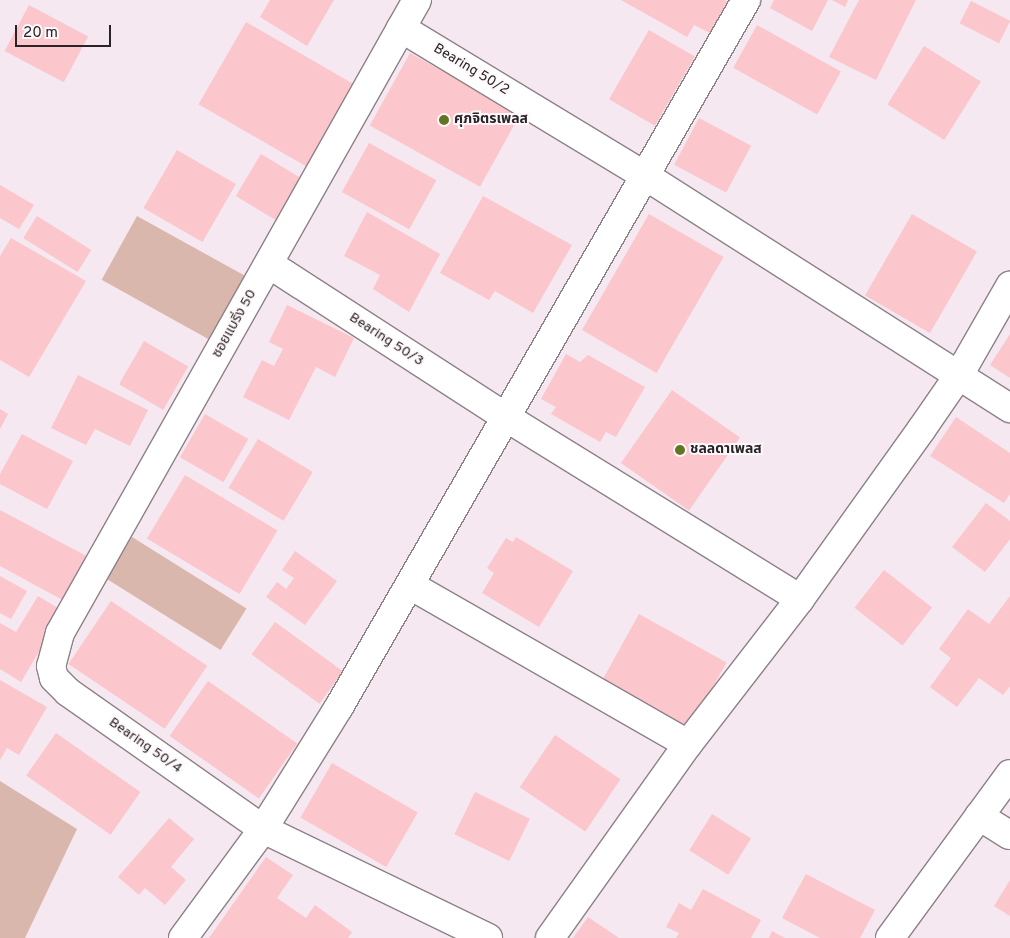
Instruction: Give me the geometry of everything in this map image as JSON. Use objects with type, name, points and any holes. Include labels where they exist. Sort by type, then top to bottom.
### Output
[{"type":"street","name":"ซอยแบริ่ง 50","points":[[53,649],[417,0]]},
{"type":"street","points":[[183,938],[263,829],[410,586],[504,416],[746,0]]},
{"type":"street","name":"Bearing 50/2","points":[[401,28],[644,175],[1010,408]]},
{"type":"street","name":"Bearing 50/3","points":[[269,264],[504,416],[800,598]]},
{"type":"street","points":[[550,938],[688,744],[800,598],[959,375],[1010,286]]},
{"type":"street","points":[[410,586],[688,744]]},
{"type":"street","name":"Bearing 50/4","points":[[53,649],[51,666],[54,678],[68,692],[263,829],[488,938]]},
{"type":"street","points":[[890,938],[1010,774]]},
{"type":"street","points":[[979,816],[1010,834]]},
{"type":"shaded area","points":[[137,216],[246,277],[211,340],[102,280]]},
{"type":"shaded area","points":[[132,537],[246,609],[221,650],[106,579]]},
{"type":"shaded area","points":[[0,781],[77,829],[25,938],[0,938]]},
{"type":"building","points":[[270,0],[334,0],[307,46],[260,17]]},
{"type":"building","points":[[621,0],[725,0],[727,2],[710,33],[694,25],[687,37]]},
{"type":"building","points":[[774,0],[828,0],[812,31],[770,8]]},
{"type":"building","points":[[832,0],[848,0],[845,7]]},
{"type":"building","points":[[859,0],[916,0],[876,80],[829,57]]},
{"type":"building","points":[[971,1],[1010,21],[999,43],[960,23]]},
{"type":"building","points":[[29,5],[88,36],[64,82],[5,51]]},
{"type":"building","points":[[246,22],[354,84],[307,167],[198,104]]},
{"type":"building","points":[[757,25],[841,72],[817,114],[733,68]]},
{"type":"building","points":[[649,30],[695,56],[655,126],[609,99]]},
{"type":"building","points":[[924,46],[981,82],[944,140],[887,105]]},
{"type":"building","name":"ศุภจิตรเพลส","points":[[410,53],[520,114],[480,187],[370,126]]},
{"type":"building","points":[[699,118],[751,146],[726,192],[674,165]]},
{"type":"building","points":[[369,143],[436,180],[409,229],[342,192]]},
{"type":"building","points":[[177,150],[236,184],[202,242],[144,208]]},
{"type":"building","points":[[261,154],[305,180],[279,222],[236,196]]},
{"type":"building","points":[[0,185],[34,205],[19,229],[0,218]]},
{"type":"building","points":[[483,196],[572,245],[533,313],[495,291],[489,300],[440,273]]},
{"type":"building","points":[[367,212],[440,254],[409,312],[373,289],[380,275],[344,256]]},
{"type":"building","points":[[649,214],[723,257],[656,373],[582,330]]},
{"type":"building","points":[[912,214],[977,252],[930,333],[865,295]]},
{"type":"building","points":[[37,216],[91,250],[77,272],[23,238]]},
{"type":"building","points":[[11,238],[86,281],[29,377],[0,360],[0,256]]},
{"type":"building","points":[[287,305],[354,338],[335,377],[316,367],[289,420],[243,397],[262,360],[274,366],[283,349],[269,342]]},
{"type":"building","points":[[1010,334],[1010,378],[990,365]]},
{"type":"building","points":[[144,341],[188,366],[163,410],[119,384]]},
{"type":"building","points":[[566,354],[580,362],[588,355],[645,387],[616,437],[606,432],[600,442],[551,414],[556,407],[541,399]]},
{"type":"building","points":[[78,375],[148,410],[130,446],[95,429],[86,445],[51,428]]},
{"type":"building","name":"ชลลดาเพลส","points":[[672,390],[740,438],[689,511],[621,463]]},
{"type":"building","points":[[0,409],[8,414],[0,429]]},
{"type":"building","points":[[205,414],[248,439],[223,482],[180,457]]},
{"type":"building","points":[[956,417],[1010,453],[1010,494],[1004,503],[930,456]]},
{"type":"building","points":[[22,434],[73,461],[47,509],[0,484],[0,474]]},
{"type":"building","points":[[258,439],[313,472],[284,521],[229,488]]},
{"type":"building","points":[[185,475],[278,531],[239,594],[147,538]]},
{"type":"building","points":[[986,503],[1010,521],[1010,539],[985,572],[952,547]]},
{"type":"building","points":[[0,510],[92,559],[68,603],[0,566]]},
{"type":"building","points":[[516,537],[573,571],[539,627],[482,593],[494,573],[487,568],[506,538],[513,542]]},
{"type":"building","points":[[295,551],[337,581],[305,625],[266,597],[277,582],[286,589],[294,578],[282,570]]},
{"type":"building","points":[[884,570],[932,608],[903,645],[854,608]]},
{"type":"building","points":[[0,576],[27,591],[11,619],[0,613]]},
{"type":"building","points":[[38,596],[63,611],[21,682],[0,669],[0,623],[16,632]]},
{"type":"building","points":[[1010,596],[1010,686],[1003,695],[979,678],[957,707],[930,687],[951,658],[939,649],[968,609],[989,624]]},
{"type":"building","points":[[111,601],[207,666],[165,729],[69,664]]},
{"type":"building","points":[[639,614],[726,662],[690,729],[602,680]]},
{"type":"building","points":[[275,622],[343,671],[319,704],[251,654]]},
{"type":"building","points":[[0,680],[47,707],[19,755],[7,748],[0,760]]},
{"type":"building","points":[[208,681],[297,744],[259,798],[170,736]]},
{"type":"building","points":[[56,733],[140,792],[111,835],[26,776]]},
{"type":"building","points":[[555,735],[620,779],[585,831],[520,787]]},
{"type":"building","points":[[332,763],[418,812],[386,867],[300,818]]},
{"type":"building","points":[[475,792],[530,819],[509,861],[454,834]]},
{"type":"building","points":[[712,814],[751,838],[728,875],[689,850]]},
{"type":"building","points":[[169,818],[194,839],[171,867],[186,880],[165,905],[145,888],[139,895],[118,877]]},
{"type":"building","points":[[266,857],[293,875],[277,898],[306,918],[315,905],[352,932],[348,938],[209,938]]},
{"type":"building","points":[[806,874],[875,910],[860,938],[820,938],[782,918]]},
{"type":"building","points":[[1010,880],[1010,916],[994,906]]},
{"type":"building","points":[[703,889],[761,920],[751,938],[676,938],[679,933],[666,927],[679,903],[691,910]]},
{"type":"building","points":[[588,917],[619,938],[573,938]]},
{"type":"building","points":[[772,931],[785,938],[769,938]]},
{"type":"place","name":"ศุภจิตรเพลส","points":[[444,120]]},
{"type":"place","name":"ชลลดาเพลส","points":[[680,450]]}]
